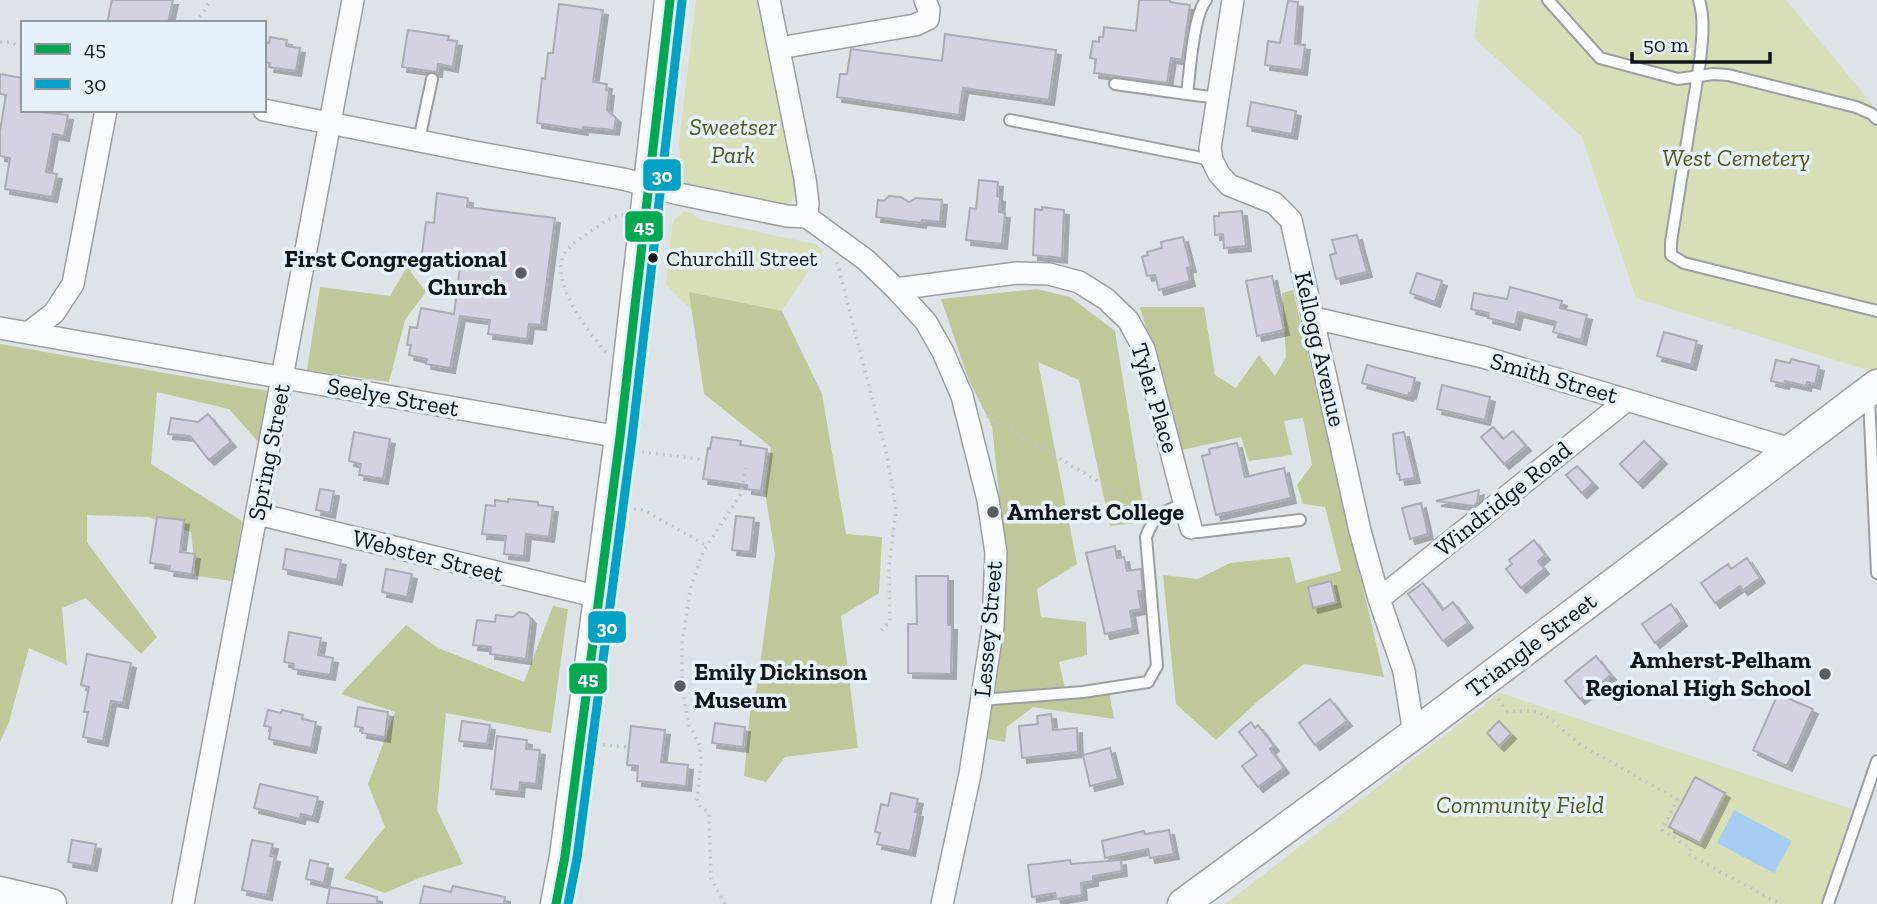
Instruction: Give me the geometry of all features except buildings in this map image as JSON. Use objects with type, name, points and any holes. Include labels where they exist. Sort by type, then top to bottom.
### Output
[{"type":"main road","points":[[556,904],[565,856],[611,505],[630,445],[649,185],[670,0]]},
{"type":"main road","name":"Triangle Street","points":[[1183,904],[1873,389]]},
{"type":"main road","points":[[0,892],[51,904]]},
{"type":"street","name":"Spring Street","points":[[183,904],[353,0]]},
{"type":"street","points":[[266,110],[649,185],[679,194],[787,216],[807,217],[805,179],[769,0]]},
{"type":"street","points":[[779,48],[915,25],[928,19],[929,9],[925,0]]},
{"type":"street","points":[[1212,160],[1210,148],[1233,0]]},
{"type":"street","points":[[28,333],[54,313],[73,284],[106,112]]},
{"type":"street","name":"Kellogg Avenue","points":[[1212,160],[1229,185],[1274,203],[1291,220],[1360,531],[1378,599],[1404,671],[1414,734]]},
{"type":"street","name":"Lessey Street","points":[[807,217],[866,260],[897,289],[926,322],[948,363],[967,412],[989,500],[996,553],[993,626],[970,774],[943,904]]},
{"type":"street","name":"Tyler Place","points":[[897,289],[1017,273],[1049,274],[1079,282],[1106,299],[1128,320],[1144,349],[1191,528]]},
{"type":"street","name":"Smith Street","points":[[1314,318],[1483,358],[1791,449]]},
{"type":"street","name":"Seelye Street","points":[[0,328],[283,378],[630,445]]},
{"type":"street","name":"Windridge Road","points":[[1378,599],[1627,400]]},
{"type":"street","name":"Webster Street","points":[[258,514],[598,597]]},
{"type":"lane","points":[[1187,94],[1197,25],[1201,7],[1206,0]]},
{"type":"lane","points":[[1548,0],[1600,58],[1678,79],[1713,74],[1728,75],[1856,107],[1877,119]]},
{"type":"lane","points":[[1699,0],[1702,33],[1698,77],[1671,255],[1684,263],[1877,311]]},
{"type":"lane","points":[[419,140],[432,79]]},
{"type":"lane","points":[[1115,84],[1218,98]]},
{"type":"lane","points":[[1010,120],[1212,160]]},
{"type":"lane","points":[[1873,389],[1877,573]]},
{"type":"lane","points":[[981,700],[1083,692],[1148,682],[1157,666],[1146,537],[1151,522],[1164,510],[1185,504]]},
{"type":"lane","name":"Tyler Place","points":[[1191,528],[1199,532],[1300,520]]},
{"type":"lane","points":[[1828,904],[1877,761]]},
{"type":"path","points":[[197,21],[211,0]]},
{"type":"path","points":[[0,42],[10,42],[21,47]]},
{"type":"path","points":[[610,355],[577,316],[563,279],[562,265],[569,247],[615,215],[626,215]]},
{"type":"path","points":[[835,256],[894,491],[896,510],[889,566],[890,622],[881,630]]},
{"type":"path","points":[[967,412],[978,411],[1158,516]]},
{"type":"path","points":[[630,445],[706,460]]},
{"type":"path","points":[[725,904],[710,879],[709,813],[700,806],[697,799],[700,746],[689,725],[682,687],[682,643],[691,586],[707,546],[741,494],[746,468]]},
{"type":"path","points":[[611,505],[644,510],[707,546]]},
{"type":"path","points":[[1492,692],[1507,711],[1534,711],[1547,716],[1581,745],[1680,801],[1662,830],[1690,848],[1688,854],[1780,904]]},
{"type":"path","points":[[603,745],[629,747]]},
{"type":"green space","name":"Sweetser Park","points":[[696,0],[760,0],[797,187],[793,199],[786,205],[677,183],[679,143]]},
{"type":"green space","name":"West Cemetery","points":[[1479,0],[1786,0],[1877,110],[1877,369],[1874,372],[1636,298],[1582,137],[1474,38]]},
{"type":"green space","name":"Sweetser Park","points":[[685,211],[698,219],[815,244],[823,251],[745,363],[666,285],[672,226],[675,219]]},
{"type":"green space","points":[[407,267],[426,292],[405,320],[389,382],[307,370],[320,287],[390,296]]},
{"type":"green space","points":[[1037,289],[1070,297],[1115,331],[1146,522],[1110,526],[1079,380],[1038,362],[1077,564],[1037,589],[1041,617],[1086,622],[1087,655],[1059,662],[1065,688],[1108,686],[1114,719],[1033,707],[1007,727],[1005,742],[984,738],[1002,568],[1000,504],[992,426],[968,378],[941,299]]},
{"type":"green space","points":[[1293,290],[1384,677],[1304,664],[1216,740],[1176,704],[1163,575],[1198,579],[1230,563],[1290,557],[1296,583],[1341,571],[1325,507],[1303,504],[1297,485],[1312,465],[1303,418],[1284,421],[1292,455],[1249,461],[1241,437],[1182,450],[1140,307],[1204,307],[1215,375],[1236,388],[1259,355],[1275,376],[1286,357],[1282,293]]},
{"type":"green space","points":[[689,292],[782,311],[822,394],[846,534],[882,537],[879,593],[841,616],[858,748],[785,757],[766,782],[744,776],[750,713],[757,687],[775,554],[765,492],[771,447],[704,394]]},
{"type":"green space","points":[[0,344],[268,391],[260,444],[229,409],[157,392],[151,464],[242,521],[233,581],[196,576],[191,532],[149,517],[87,515],[87,542],[157,637],[141,654],[86,598],[62,608],[67,665],[29,648],[9,722],[0,742]]},
{"type":"green space","points":[[553,606],[568,609],[551,733],[446,713],[437,810],[463,864],[419,878],[385,893],[344,878],[385,827],[368,784],[395,712],[341,694],[406,625],[438,648],[524,682]]},
{"type":"green space","name":"Community Field","points":[[1500,693],[1852,809],[1822,904],[1225,904]]},
{"type":"water","points":[[1734,810],[1792,841],[1774,873],[1717,843]]},
{"type":"transit line","name":"45","points":[[556,904],[565,856],[620,437],[670,0]]},
{"type":"transit line","name":"30","points":[[568,904],[577,858],[632,438],[682,1]]},
{"type":"place","name":"Churchill Street","points":[[653,258]]},
{"type":"place","name":"First Congregational Church","points":[[521,273]]},
{"type":"place","name":"Amherst College","points":[[993,512]]},
{"type":"place","name":"Amherst-Pelham Regional High School","points":[[1825,674]]},
{"type":"place","name":"Emily Dickinson Museum","points":[[680,686]]}]
